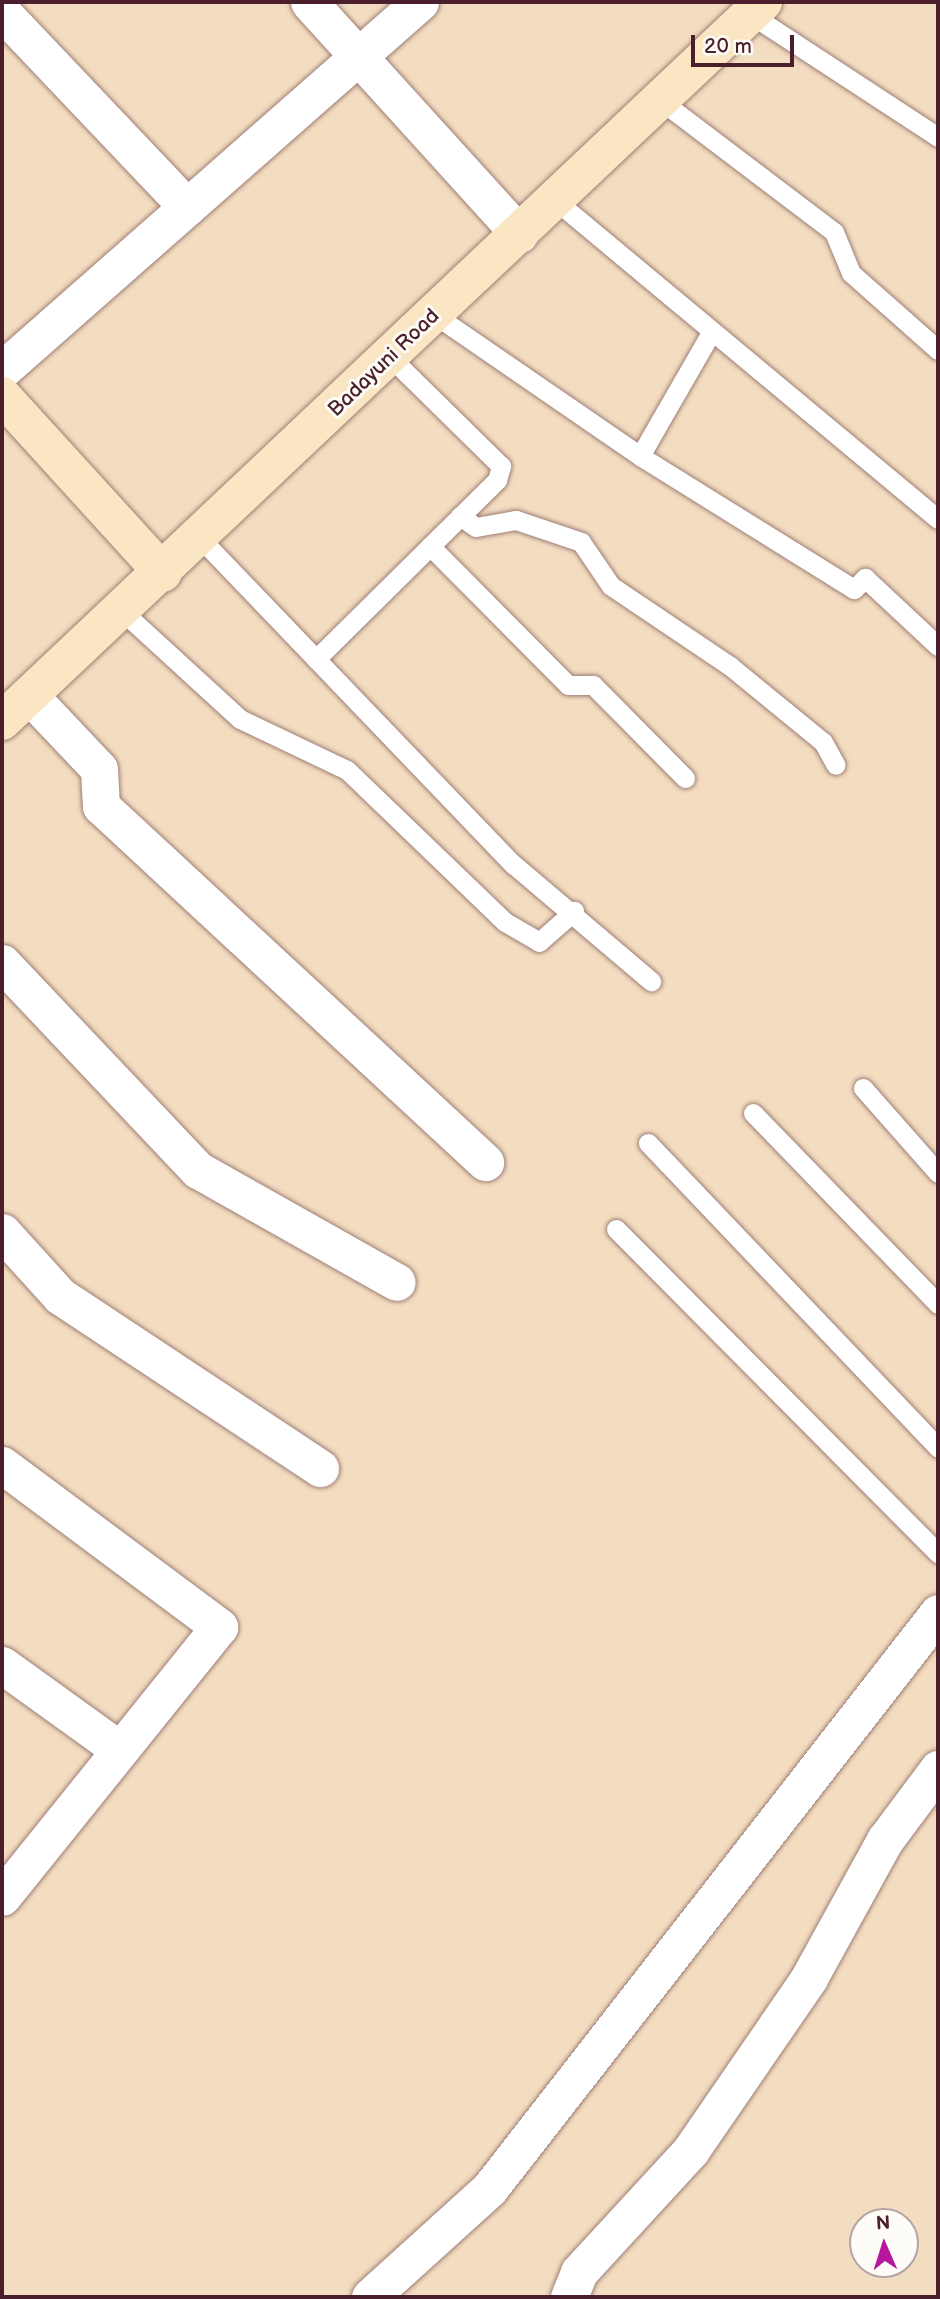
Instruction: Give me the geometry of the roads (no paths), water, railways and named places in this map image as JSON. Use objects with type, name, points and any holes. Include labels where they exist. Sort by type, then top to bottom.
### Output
[{"type":"street","points":[[309,2],[519,234]]},
{"type":"street","points":[[2,370],[420,2]]},
{"type":"street","name":"Badayuni Road","points":[[12,704],[163,573],[757,8]]},
{"type":"street","points":[[2,12],[187,207]]},
{"type":"street","points":[[2,396],[163,573]]},
{"type":"street","points":[[12,704],[99,769],[101,806],[485,1162]]},
{"type":"street","points":[[2,963],[198,1170],[397,1282]]},
{"type":"street","points":[[2,1232],[60,1296],[320,1468]]},
{"type":"street","points":[[2,1465],[219,1627],[2,1897]]},
{"type":"street","points":[[370,2297],[490,2188],[938,1613]]},
{"type":"street","points":[[2,1665],[120,1750]]},
{"type":"street","points":[[569,2297],[579,2272],[691,2150],[809,1978],[885,1840],[938,1769]]},
{"type":"lane","points":[[757,8],[938,137]]},
{"type":"lane","points":[[660,100],[834,232],[851,273],[938,349]]},
{"type":"lane","points":[[555,200],[938,519]]},
{"type":"lane","points":[[435,314],[640,456],[854,589],[865,578],[938,646]]},
{"type":"lane","points":[[640,456],[712,331]]},
{"type":"lane","points":[[316,659],[497,480],[501,466],[390,357]]},
{"type":"lane","points":[[460,516],[477,527],[516,520],[581,542],[611,586],[730,666],[823,742],[836,765]]},
{"type":"lane","points":[[200,538],[514,865],[574,911],[651,981]]},
{"type":"lane","points":[[430,546],[568,685],[593,685],[648,748],[685,778]]},
{"type":"lane","points":[[122,611],[240,719],[347,770],[505,922],[539,942],[574,911]]},
{"type":"lane","points":[[863,1088],[938,1173]]},
{"type":"lane","points":[[753,1113],[938,1304]]},
{"type":"lane","points":[[648,1143],[938,1448]]},
{"type":"lane","points":[[617,1229],[937,1549]]}]
